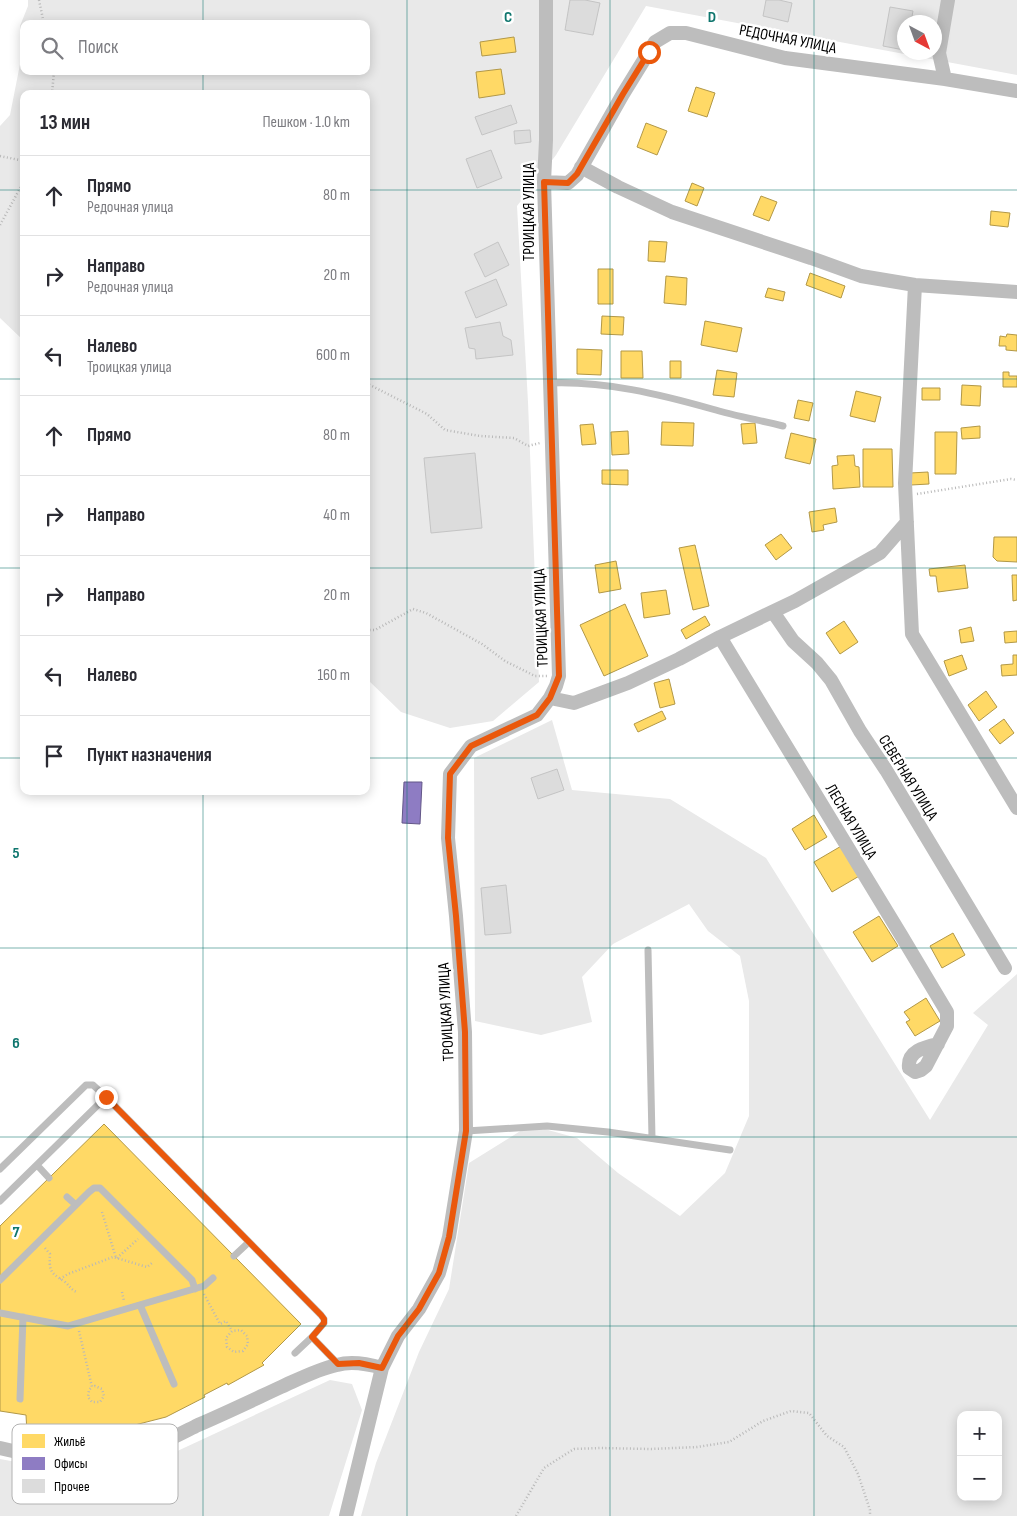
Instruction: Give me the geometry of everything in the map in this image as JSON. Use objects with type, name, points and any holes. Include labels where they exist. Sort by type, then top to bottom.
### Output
[{"type":"street","name":"ТРОИЦКАЯ УЛИЦА","points":[[346,1516],[382,1368],[398,1336],[419,1309],[439,1273],[449,1237],[466,1131],[465,1032],[448,838],[450,774],[471,746],[537,715],[550,698],[559,676],[544,182],[546,140],[546,0]]},
{"type":"street","points":[[945,79],[940,53],[948,0]]},
{"type":"street","name":"РЕДОЧНАЯ УЛИЦА","points":[[544,182],[568,183],[577,174],[655,42],[670,34],[686,33],[785,58],[945,79],[1017,91]]},
{"type":"street","points":[[581,167],[672,212],[861,276],[915,285],[1017,292]]},
{"type":"street","points":[[915,285],[906,496],[912,634],[1017,808]]},
{"type":"street","points":[[550,698],[574,703],[628,683],[679,659],[795,601],[872,558],[884,549],[907,522]]},
{"type":"street","points":[[884,549],[909,554]]},
{"type":"street","name":"СЕВЕРНАЯ УЛИЦА","points":[[773,612],[793,641],[817,663],[831,680],[860,731],[886,770],[1005,968]]},
{"type":"street","name":"ЛЕСНАЯ УЛИЦА","points":[[720,637],[896,926],[946,1012],[947,1026],[938,1044]]},
{"type":"street","points":[[178,1435],[300,1378],[338,1364],[359,1363],[382,1368]]},
{"type":"lane","points":[[550,383],[575,382],[658,394],[783,426]]},
{"type":"lane","points":[[648,950],[652,1138]]},
{"type":"lane","points":[[0,1168],[86,1085],[92,1085],[324,1319],[324,1323],[295,1354]]},
{"type":"lane","points":[[0,1201],[106,1097]]},
{"type":"lane","points":[[466,1131],[547,1126],[652,1138],[730,1150]]},
{"type":"lane","points":[[36,1165],[49,1178]]},
{"type":"lane","points":[[0,1280],[94,1188],[100,1188],[192,1280],[195,1289]]},
{"type":"lane","points":[[67,1196],[76,1205]]},
{"type":"lane","points":[[234,1256],[249,1242]]},
{"type":"lane","points":[[0,1312],[68,1326],[195,1289],[204,1286],[213,1278]]},
{"type":"lane","points":[[140,1305],[174,1384]]},
{"type":"lane","points":[[20,1399],[22,1317]]},
{"type":"lane","points":[[312,1337],[338,1364]]},
{"type":"path","points":[[39,0],[43,20]]},
{"type":"path","points":[[52,90],[54,75]]},
{"type":"path","points":[[0,156],[20,160]]},
{"type":"path","points":[[0,226],[20,188]]},
{"type":"path","points":[[370,385],[427,414],[445,430],[480,436],[514,438],[528,446],[552,443]]},
{"type":"path","points":[[906,496],[1011,479],[1017,480]]},
{"type":"path","points":[[370,630],[376,630],[413,609],[426,613],[482,644],[505,661],[535,676],[559,676]]},
{"type":"path","points":[[102,1212],[117,1258]]},
{"type":"path","points":[[117,1258],[141,1236]]},
{"type":"path","points":[[38,1242],[50,1254],[49,1265],[51,1271],[77,1292]]},
{"type":"path","points":[[60,1279],[68,1274],[113,1257],[147,1267],[152,1263]]},
{"type":"path","points":[[122,1292],[125,1303]]},
{"type":"path","points":[[203,1293],[220,1324],[226,1321],[232,1331]]},
{"type":"path","points":[[78,1330],[92,1387],[88,1393],[89,1400],[96,1403],[100,1402],[104,1396],[102,1389],[96,1386],[92,1387]]},
{"type":"path","points":[[240,1330],[247,1336],[248,1344],[243,1351],[234,1352],[227,1347],[226,1338],[232,1331],[240,1330]]},
{"type":"path","points":[[516,1516],[544,1468],[574,1450],[697,1447],[728,1442],[763,1420],[792,1411],[809,1413],[827,1436],[844,1448],[858,1474],[870,1510],[870,1516]]},
{"type":"shaded area","points":[[28,0],[1017,0],[1017,75],[936,60],[942,60],[942,15],[897,15],[897,53],[646,6],[556,155],[517,206],[528,402],[539,682],[493,721],[450,728],[401,712],[370,682],[370,90],[20,90],[20,337],[0,318],[0,126],[10,115],[20,64],[20,75],[370,75],[370,20],[22,20],[28,6]]},
{"type":"shaded area","points":[[552,720],[572,790],[670,799],[766,858],[930,1120],[988,1025],[973,1013],[1017,974],[1017,1516],[361,1516],[376,1463],[419,1352],[449,1289],[469,1163],[530,1125],[577,1138],[618,1173],[680,1216],[725,1173],[749,1116],[749,1001],[740,956],[708,931],[689,904],[613,944],[582,977],[592,1022],[541,1035],[475,1021],[474,758]]},
{"type":"shaded area","points":[[330,1380],[352,1384],[362,1410],[329,1516],[0,1516],[0,1459],[12,1461],[12,1504],[178,1504],[178,1451]]},
{"type":"building: Жильё","points":[[514,37],[516,52],[482,56],[480,42]]},
{"type":"building: Жильё","points":[[501,69],[505,94],[479,98],[476,72]]},
{"type":"building: Жильё","points":[[696,87],[715,93],[707,117],[688,111]]},
{"type":"building: Жильё","points":[[646,123],[667,131],[657,155],[637,147]]},
{"type":"building: Жильё","points":[[692,183],[704,188],[697,206],[685,201]]},
{"type":"building: Жильё","points":[[761,196],[777,202],[769,221],[753,215]]},
{"type":"building: Жильё","points":[[991,211],[1010,213],[1008,227],[990,225]]},
{"type":"building: Жильё","points":[[649,241],[667,242],[665,262],[648,261]]},
{"type":"building: Жильё","points":[[598,269],[613,269],[613,304],[598,304]]},
{"type":"building: Жильё","points":[[810,273],[845,286],[841,298],[806,285]]},
{"type":"building: Жильё","points":[[666,276],[687,278],[686,305],[664,303]]},
{"type":"building: Жильё","points":[[768,288],[785,292],[783,301],[765,297]]},
{"type":"building: Жильё","points":[[602,316],[624,317],[623,335],[601,334]]},
{"type":"building: Жильё","points":[[705,321],[742,328],[737,352],[701,345]]},
{"type":"building: Жильё","points":[[1007,334],[1017,335],[1017,351],[1006,350],[1006,346],[999,346],[1000,336],[1006,337]]},
{"type":"building: Жильё","points":[[577,349],[602,350],[601,375],[577,374]]},
{"type":"building: Жильё","points":[[621,351],[642,351],[643,378],[621,378]]},
{"type":"building: Жильё","points":[[670,361],[681,361],[681,378],[670,378]]},
{"type":"building: Жильё","points":[[717,370],[737,373],[734,397],[713,395]]},
{"type":"building: Жильё","points":[[1003,372],[1009,372],[1009,376],[1017,376],[1017,387],[1003,387]]},
{"type":"building: Жильё","points":[[962,385],[981,386],[980,406],[961,405]]},
{"type":"building: Жильё","points":[[922,388],[940,388],[940,400],[922,400]]},
{"type":"building: Жильё","points":[[856,391],[881,397],[875,422],[850,416]]},
{"type":"building: Жильё","points":[[798,400],[813,403],[809,421],[794,418]]},
{"type":"building: Жильё","points":[[662,422],[694,423],[693,446],[661,445]]},
{"type":"building: Жильё","points":[[755,423],[757,443],[743,444],[741,424]]},
{"type":"building: Жильё","points":[[593,424],[596,444],[582,445],[580,425]]},
{"type":"building: Жильё","points":[[980,426],[980,438],[962,439],[961,428]]},
{"type":"building: Жильё","points":[[628,431],[629,454],[612,455],[611,432]]},
{"type":"building: Жильё","points":[[935,432],[957,432],[956,474],[935,474]]},
{"type":"building: Жильё","points":[[791,433],[816,439],[810,464],[785,458]]},
{"type":"building: Жильё","points":[[863,449],[892,449],[893,487],[863,487]]},
{"type":"building: Жильё","points":[[854,455],[855,466],[859,467],[860,487],[833,489],[832,466],[838,465],[837,456]]},
{"type":"building: Жильё","points":[[602,470],[628,470],[628,485],[602,484]]},
{"type":"building: Жильё","points":[[928,472],[929,484],[911,485],[910,473]]},
{"type":"building: Жильё","points":[[835,508],[837,522],[823,525],[824,530],[812,532],[809,512]]},
{"type":"building: Жильё","points":[[781,534],[792,548],[776,560],[765,545]]},
{"type":"building: Жильё","points":[[994,537],[1017,537],[1017,562],[997,561],[993,557]]},
{"type":"building: Жильё","points":[[695,545],[709,606],[693,610],[679,548]]},
{"type":"building: Жильё","points":[[616,561],[621,589],[599,593],[595,565]]},
{"type":"building: Жильё","points":[[965,565],[968,588],[938,592],[936,576],[930,576],[929,569]]},
{"type":"building: Жильё","points":[[1012,575],[1017,575],[1017,600],[1013,601]]},
{"type":"building: Жильё","points":[[666,590],[670,614],[644,618],[641,593]]},
{"type":"building: Жильё","points":[[625,604],[648,656],[604,676],[580,625]]},
{"type":"building: Жильё","points":[[705,616],[710,625],[686,639],[681,630]]},
{"type":"building: Жильё","points":[[844,621],[858,642],[840,654],[826,633]]},
{"type":"building: Жильё","points":[[971,627],[974,641],[961,643],[959,630]]},
{"type":"building: Жильё","points":[[1017,631],[1017,642],[1005,643],[1004,632]]},
{"type":"building: Жильё","points":[[962,655],[967,669],[949,676],[944,661]]},
{"type":"building: Жильё","points":[[1013,655],[1017,655],[1017,675],[1002,676],[1001,665],[1013,664]]},
{"type":"building: Жильё","points":[[669,679],[675,704],[660,708],[654,683]]},
{"type":"building: Жильё","points":[[986,691],[997,707],[979,721],[968,705]]},
{"type":"building: Жильё","points":[[662,711],[666,719],[638,732],[634,724]]},
{"type":"building: Жильё","points":[[1004,719],[1014,733],[1000,744],[989,730]]},
{"type":"building: Жильё","points":[[814,815],[827,837],[805,850],[792,829]]},
{"type":"building: Жильё","points":[[843,845],[861,875],[832,892],[814,862]]},
{"type":"building: Жильё","points":[[879,916],[898,946],[872,962],[853,932]]},
{"type":"building: Жильё","points":[[953,933],[965,955],[942,968],[930,946]]},
{"type":"building: Жильё","points":[[926,998],[940,1021],[915,1036],[906,1022],[910,1020],[904,1012]]},
{"type":"building: Жильё","points":[[104,1124],[301,1324],[262,1363],[264,1365],[228,1385],[227,1383],[204,1395],[205,1397],[166,1417],[139,1424],[26,1424],[26,1415],[0,1411],[0,1226]]},
{"type":"building: Офисы","points":[[404,782],[422,782],[420,824],[402,823]]},
{"type":"building: Прочее","points":[[570,0],[600,3],[593,35],[565,30]]},
{"type":"building: Прочее","points":[[766,0],[792,3],[788,22],[763,16]]},
{"type":"building: Прочее","points":[[890,7],[913,11],[912,15],[897,15],[897,49],[883,46]]},
{"type":"building: Прочее","points":[[511,105],[517,123],[482,135],[475,117]]},
{"type":"building: Прочее","points":[[530,130],[531,142],[515,144],[514,131]]},
{"type":"building: Прочее","points":[[491,150],[502,178],[477,188],[466,159]]},
{"type":"building: Прочее","points":[[498,242],[509,265],[485,277],[474,254]]},
{"type":"building: Прочее","points":[[496,279],[507,305],[476,318],[465,292]]},
{"type":"building: Прочее","points":[[500,322],[503,336],[511,340],[513,355],[476,359],[475,349],[469,348],[465,328]]},
{"type":"building: Прочее","points":[[475,453],[482,528],[431,533],[424,458]]},
{"type":"building: Прочее","points":[[557,769],[564,790],[538,799],[531,778]]},
{"type":"building: Прочее","points":[[506,885],[511,933],[485,935],[481,888]]},
{"type":"route","points":[[106,1097],[321,1315],[324,1323],[312,1337],[338,1364],[359,1363],[382,1368],[398,1336],[419,1309],[439,1273],[449,1237],[466,1131],[465,1032],[448,838],[450,774],[471,746],[537,715],[550,698],[559,676],[544,182],[568,183],[577,174],[649,52]]}]
